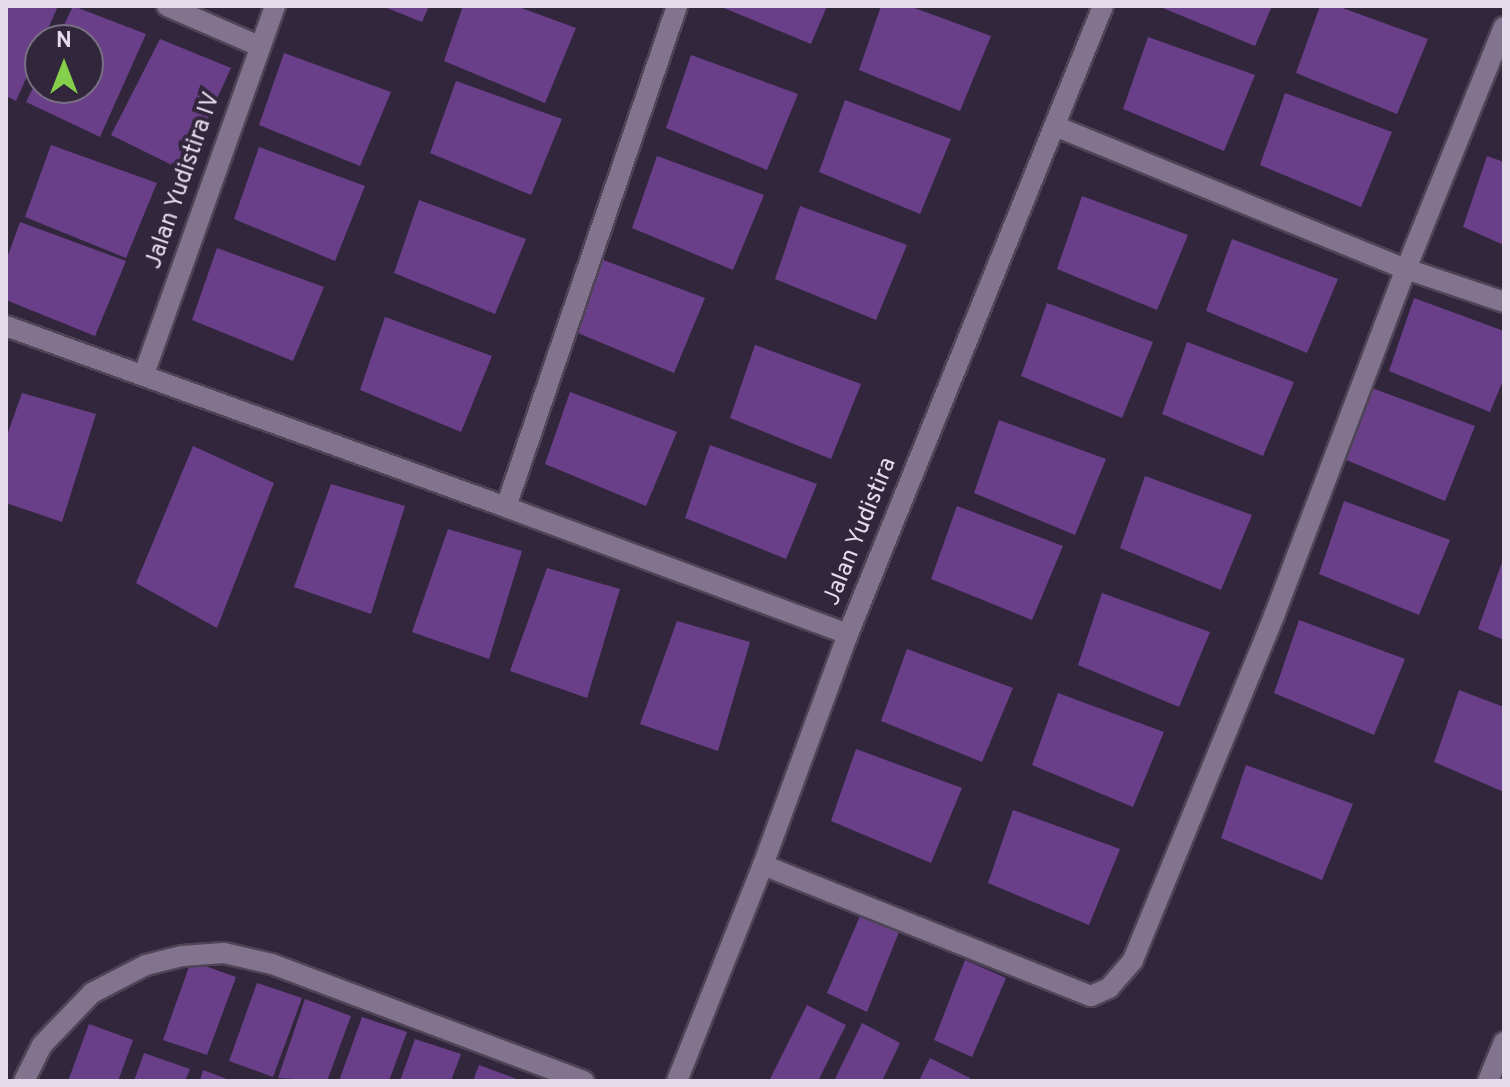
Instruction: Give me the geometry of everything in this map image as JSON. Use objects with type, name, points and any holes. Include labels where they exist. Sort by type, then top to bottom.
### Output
[{"type":"street","points":[[167,6],[259,46]]},
{"type":"street","name":"Jalan Yudistira IV","points":[[144,374],[275,6]]},
{"type":"street","points":[[506,507],[677,6]]},
{"type":"street","name":"Jalan Yudistira","points":[[677,1081],[763,865],[848,634],[1103,6]]},
{"type":"street","points":[[763,865],[1091,996],[1109,988],[1133,960],[1274,616],[1406,269],[1504,27]]},
{"type":"street","points":[[1055,126],[1406,269],[1504,302]]},
{"type":"street","points":[[6,326],[848,634]]},
{"type":"street","points":[[24,1081],[42,1045],[92,993],[146,965],[182,956],[224,953],[272,964],[584,1081]]},
{"type":"street","points":[[1488,1081],[1504,1042]]},
{"type":"building","points":[[6,6],[58,6],[50,24],[24,24],[24,83],[16,101],[6,96]]},
{"type":"building","points":[[73,6],[146,34],[100,137],[30,104],[104,104],[104,24],[65,24]]},
{"type":"building","points":[[382,6],[429,6],[422,22]]},
{"type":"building","points":[[463,6],[516,6],[576,28],[545,103],[444,61]]},
{"type":"building","points":[[719,6],[827,6],[811,44]]},
{"type":"building","points":[[881,6],[909,6],[991,36],[960,111],[859,70]]},
{"type":"building","points":[[1158,6],[1272,6],[1255,46]]},
{"type":"building","points":[[1320,6],[1337,6],[1428,39],[1397,114],[1296,73]]},
{"type":"building","points":[[1148,37],[1255,75],[1224,151],[1123,109]]},
{"type":"building","points":[[160,39],[231,68],[184,171],[111,135]]},
{"type":"building","points":[[284,53],[391,92],[360,166],[259,125]]},
{"type":"building","points":[[691,55],[798,94],[767,170],[666,128]]},
{"type":"building","points":[[456,81],[562,119],[531,195],[430,153]]},
{"type":"building","points":[[1285,93],[1392,132],[1361,207],[1260,165]]},
{"type":"building","points":[[845,100],[951,139],[920,214],[819,172]]},
{"type":"building","points":[[51,145],[157,183],[126,258],[25,217]]},
{"type":"building","points":[[259,147],[365,186],[335,261],[234,219]]},
{"type":"building","points":[[657,156],[764,195],[733,270],[632,228]]},
{"type":"building","points":[[1487,156],[1504,162],[1504,245],[1463,227]]},
{"type":"building","points":[[1082,196],[1188,235],[1157,310],[1057,269]]},
{"type":"building","points":[[419,200],[526,239],[495,314],[394,273]]},
{"type":"building","points":[[800,206],[907,245],[876,320],[775,279]]},
{"type":"building","points":[[20,222],[126,261],[95,336],[6,300],[6,261]]},
{"type":"building","points":[[1232,239],[1338,279],[1307,353],[1206,311]]},
{"type":"building","points":[[217,248],[324,287],[293,361],[192,320]]},
{"type":"building","points":[[598,258],[705,298],[674,373],[573,331]]},
{"type":"building","points":[[1414,298],[1504,331],[1504,378],[1490,412],[1389,371]]},
{"type":"building","points":[[1047,303],[1153,342],[1122,418],[1021,376]]},
{"type":"building","points":[[385,317],[492,356],[461,432],[360,390]]},
{"type":"building","points":[[1187,342],[1294,382],[1263,456],[1162,414]]},
{"type":"building","points":[[755,345],[861,384],[831,459],[730,418]]},
{"type":"building","points":[[1369,387],[1475,426],[1445,501],[1344,459]]},
{"type":"building","points":[[570,392],[677,432],[646,506],[545,464]]},
{"type":"building","points":[[22,393],[96,414],[62,522],[6,503],[6,438]]},
{"type":"building","points":[[999,420],[1106,459],[1075,535],[974,493]]},
{"type":"building","points":[[710,445],[817,484],[786,559],[685,518]]},
{"type":"building","points":[[193,446],[274,483],[217,628],[136,583]]},
{"type":"building","points":[[1145,476],[1252,515],[1221,590],[1120,548]]},
{"type":"building","points":[[331,484],[405,506],[371,614],[294,587]]},
{"type":"building","points":[[1344,501],[1450,540],[1419,615],[1319,574]]},
{"type":"building","points":[[957,506],[1063,546],[1032,620],[931,579]]},
{"type":"building","points":[[448,529],[522,551],[489,659],[412,632]]},
{"type":"building","points":[[1504,557],[1504,640],[1478,629]]},
{"type":"building","points":[[547,568],[620,589],[587,698],[510,671]]},
{"type":"building","points":[[1102,593],[1210,632],[1179,707],[1078,665]]},
{"type":"building","points":[[1299,620],[1405,659],[1374,735],[1274,693]]},
{"type":"building","points":[[677,621],[750,642],[718,751],[640,724]]},
{"type":"building","points":[[907,649],[1013,688],[982,762],[881,721]]},
{"type":"building","points":[[1459,690],[1504,707],[1504,792],[1434,762]]},
{"type":"building","points":[[1058,693],[1164,732],[1133,807],[1032,765]]},
{"type":"building","points":[[856,749],[962,788],[931,863],[831,821]]},
{"type":"building","points":[[1246,765],[1353,804],[1322,880],[1221,838]]},
{"type":"building","points":[[1013,810],[1120,849],[1089,925],[988,883]]},
{"type":"building","points":[[860,916],[899,932],[867,1012],[827,993]]},
{"type":"building","points":[[965,960],[1006,978],[972,1057],[934,1040]]},
{"type":"building","points":[[191,961],[236,977],[207,1055],[163,1040]]},
{"type":"building","points":[[257,983],[302,998],[273,1077],[229,1061]]},
{"type":"building","points":[[305,999],[351,1016],[327,1081],[278,1078]]},
{"type":"building","points":[[807,1005],[846,1025],[818,1081],[769,1081]]},
{"type":"building","points":[[362,1017],[407,1032],[389,1081],[339,1081]]},
{"type":"building","points":[[862,1023],[900,1043],[882,1081],[834,1081]]},
{"type":"building","points":[[89,1024],[133,1040],[118,1081],[68,1081]]},
{"type":"building","points":[[415,1039],[461,1054],[451,1081],[400,1081]]},
{"type":"building","points":[[144,1053],[190,1069],[185,1081],[134,1081]]},
{"type":"building","points":[[930,1058],[970,1078],[968,1081],[919,1081]]},
{"type":"building","points":[[479,1065],[522,1081],[473,1081]]},
{"type":"building","points":[[203,1070],[232,1081],[200,1081]]}]
